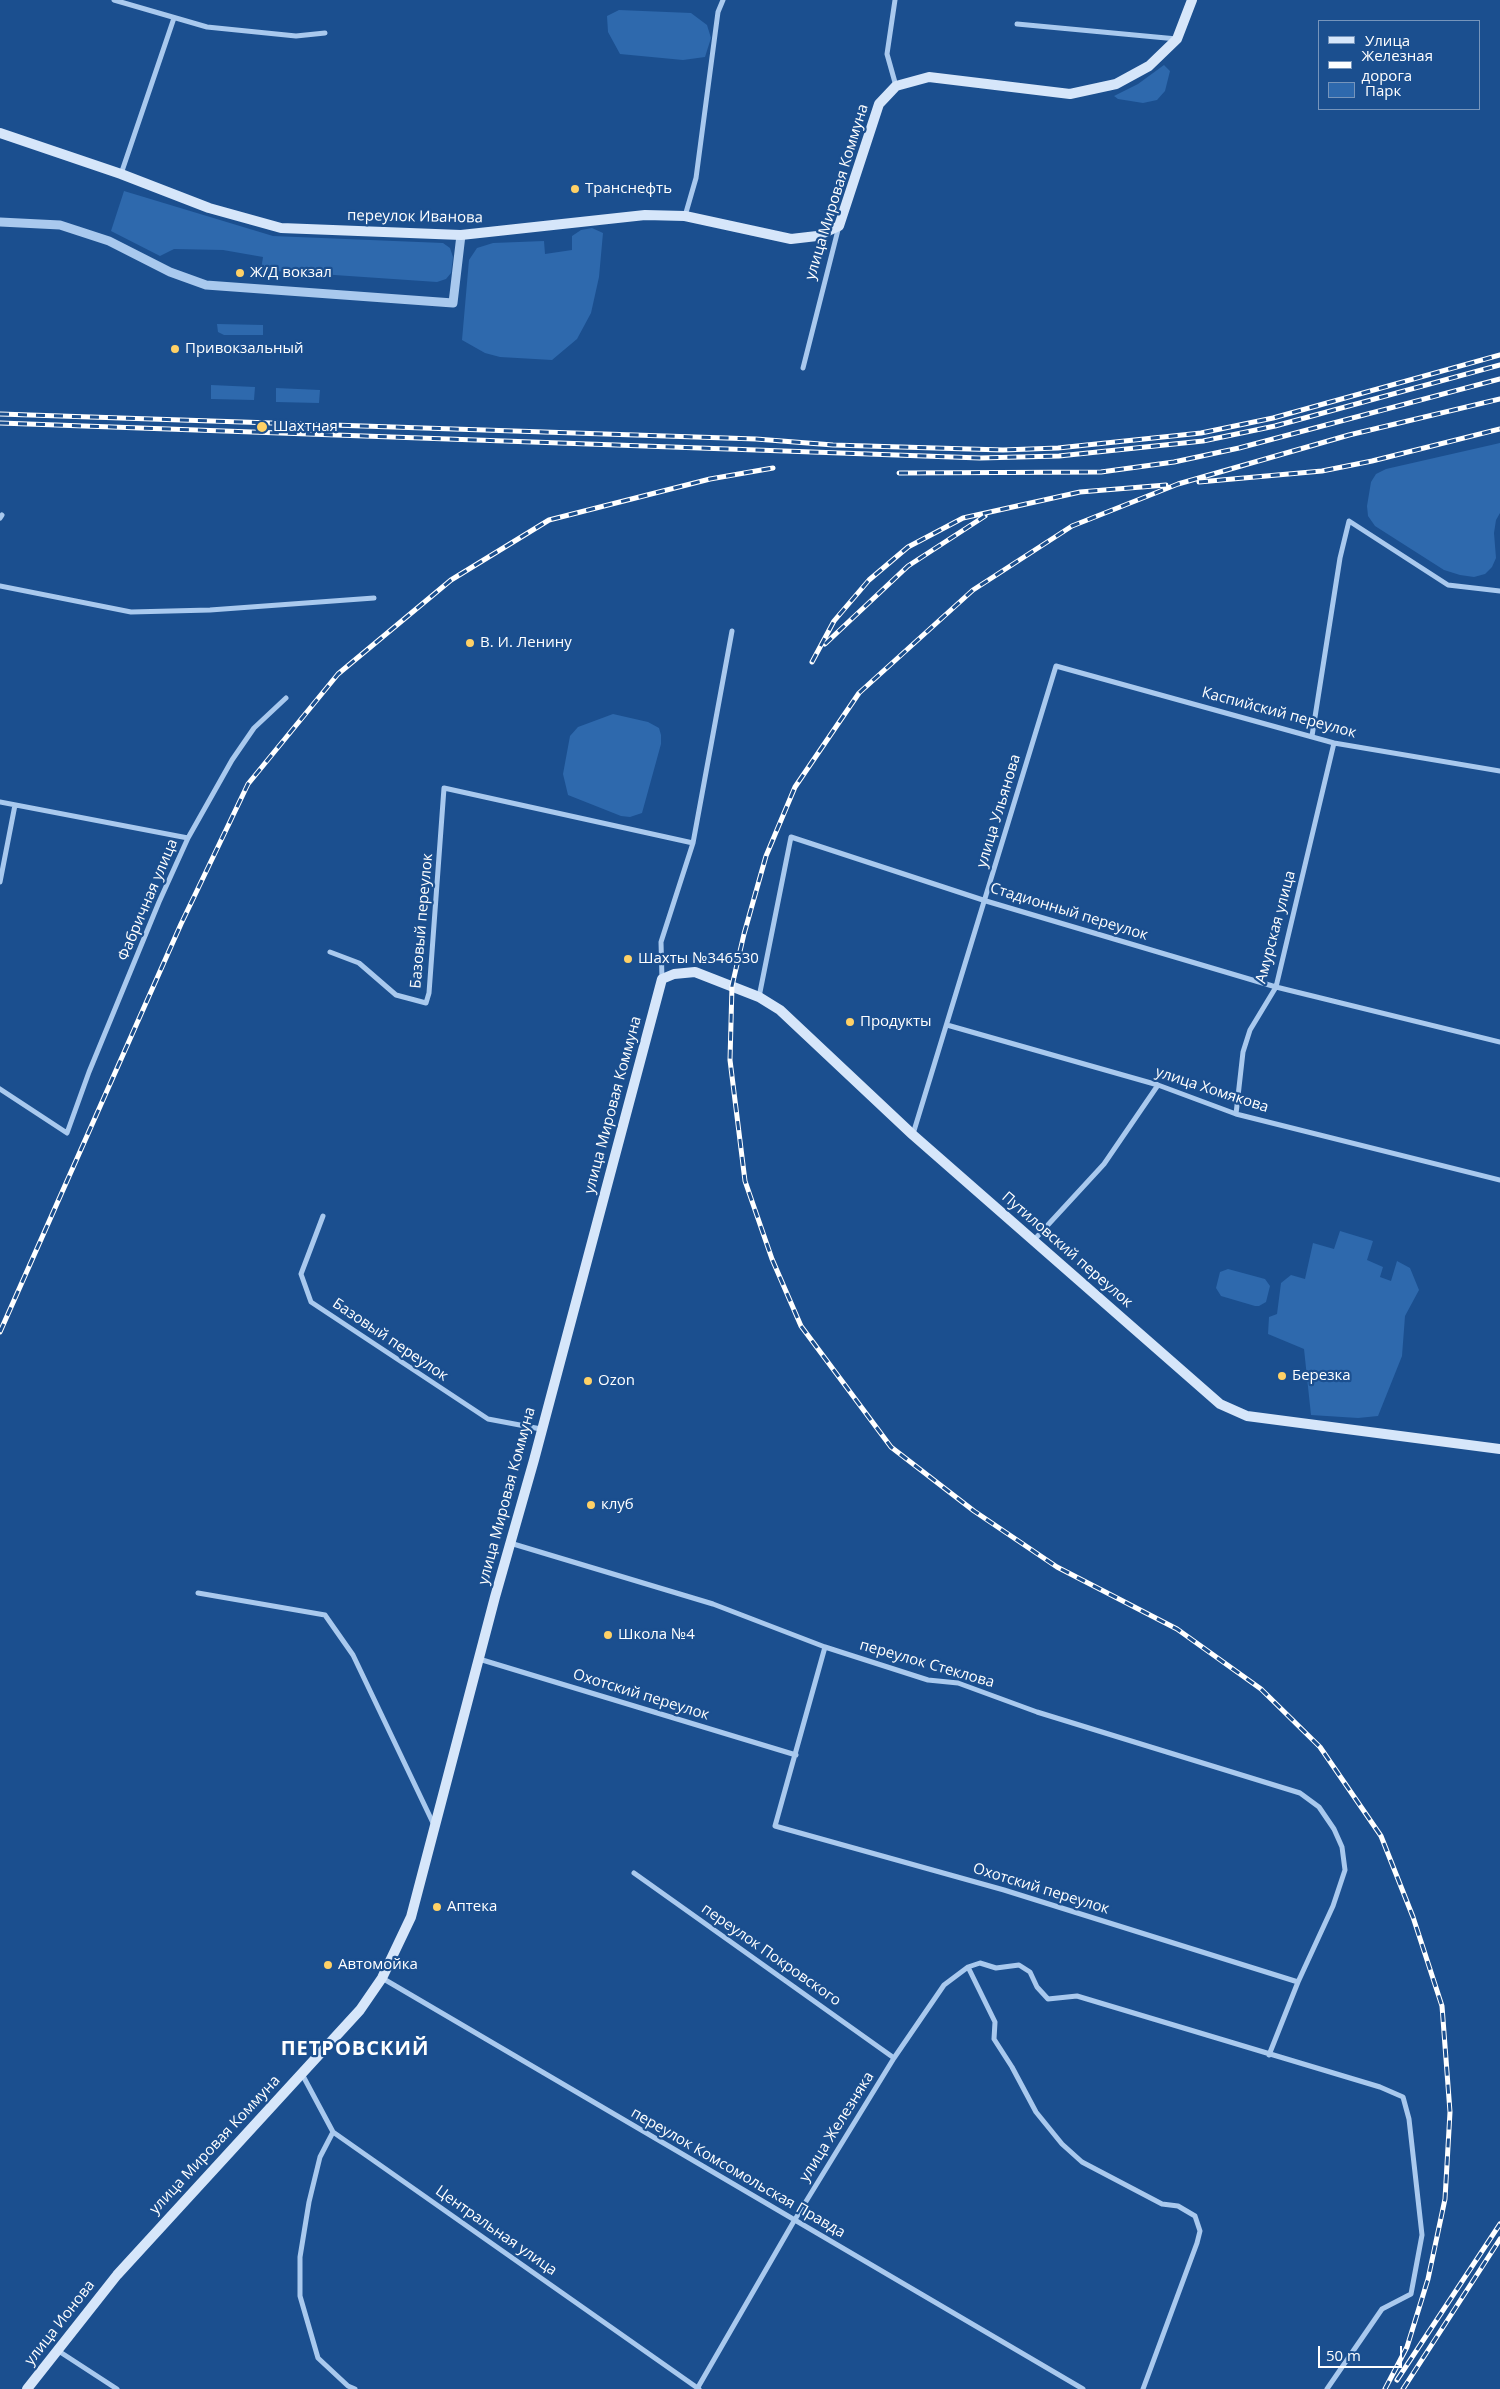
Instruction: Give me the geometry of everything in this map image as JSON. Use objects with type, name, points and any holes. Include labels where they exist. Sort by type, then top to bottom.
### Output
[{"type":"main road","points":[[896,86],[929,77],[1070,94],[1116,84],[1149,66],[1177,39],[1192,0]]},
{"type":"main road","name":"улица Мировая Коммуна","points":[[839,226],[879,104],[896,86]]},
{"type":"main road","name":"переулок Иванова","points":[[0,133],[122,174],[209,208],[281,228],[461,235],[553,226],[621,216],[685,216],[791,239],[817,236],[839,226]]},
{"type":"main road","name":"Путиловский переулок","points":[[662,979],[674,974],[695,972],[759,997],[780,1010],[913,1135],[1220,1404],[1247,1416],[1500,1449]]},
{"type":"main road","name":"улица Мировая Коммуна","points":[[117,2274],[360,2010],[382,1978],[411,1917],[434,1825],[662,979]]},
{"type":"main road","name":"улица Ионова","points":[[27,2389],[117,2274]]},
{"type":"street","points":[[114,0],[207,27],[296,36],[325,33]]},
{"type":"street","points":[[685,216],[696,178],[718,12],[723,0]]},
{"type":"street","points":[[895,0],[887,54],[896,86]]},
{"type":"street","points":[[122,174],[174,18]]},
{"type":"street","points":[[1017,24],[1177,39]]},
{"type":"street","points":[[0,222],[60,225],[109,241],[170,272],[206,285],[454,303],[461,235]]},
{"type":"street","name":"улица Мировая Коммуна","points":[[803,368],[839,226]]},
{"type":"street","points":[[1312,736],[1340,558],[1349,521],[1448,585],[1500,591]]},
{"type":"street","points":[[0,586],[131,612],[210,610],[374,598]]},
{"type":"street","name":"улица Мировая Коммуна","points":[[662,979],[661,942],[693,842],[732,631]]},
{"type":"street","name":"Каспийский переулок","points":[[1056,666],[1334,743],[1500,771]]},
{"type":"street","name":"улица Ульянова","points":[[913,1135],[986,901],[1056,666]]},
{"type":"street","name":"Фабричная улица","points":[[0,1089],[67,1132],[89,1072],[159,902],[188,838],[232,760],[254,728],[286,698]]},
{"type":"street","name":"Амурская улица","points":[[1236,1114],[1243,1052],[1250,1030],[1276,987],[1334,743]]},
{"type":"street","name":"Базовый переулок","points":[[330,952],[359,963],[396,995],[426,1003],[429,993],[444,788],[693,842]]},
{"type":"street","points":[[0,802],[188,838]]},
{"type":"street","points":[[0,882],[15,805]]},
{"type":"street","name":"Стадионный переулок","points":[[759,997],[791,837],[986,901],[1276,987],[1500,1042]]},
{"type":"street","name":"улица Хомякова","points":[[947,1025],[1158,1085],[1236,1114],[1500,1180]]},
{"type":"street","points":[[1034,1240],[1104,1164],[1158,1085]]},
{"type":"street","name":"Базовый переулок","points":[[323,1216],[300,1274],[311,1302],[488,1419],[541,1429]]},
{"type":"street","name":"переулок Стеклова","points":[[510,1543],[713,1604],[825,1647],[928,1680],[958,1683],[1037,1712],[1300,1792],[1319,1807],[1334,1829],[1342,1848],[1345,1870],[1330,1914],[1298,1982],[1269,2055]]},
{"type":"street","points":[[198,1593],[325,1615],[353,1655],[434,1825]]},
{"type":"street","points":[[796,1755],[825,1647]]},
{"type":"street","name":"Охотский переулок","points":[[479,1659],[796,1755],[775,1826],[1004,1890],[1298,1982]]},
{"type":"street","name":"переулок Покровского","points":[[634,1873],[894,2058]]},
{"type":"street","points":[[1144,2389],[1197,2244],[1200,2231],[1194,2216],[1178,2206],[1162,2204],[1082,2162],[1062,2144],[1036,2112],[1012,2067],[994,2039],[995,2022],[968,1967],[980,1963],[996,1968],[1019,1965],[1030,1972],[1037,1986],[1048,1999],[1077,1996],[1269,2055],[1380,2086],[1403,2097],[1410,2119],[1422,2234],[1411,2294],[1382,2309],[1327,2389]]},
{"type":"street","name":"улица Железняка","points":[[698,2389],[794,2221],[894,2058],[944,1985],[968,1967]]},
{"type":"street","name":"переулок Комсомольская Правда","points":[[382,1978],[1082,2389]]},
{"type":"street","name":"Центральная улица","points":[[302,2074],[334,2132],[698,2389]]},
{"type":"street","points":[[334,2132],[320,2158],[310,2202],[300,2257],[300,2296],[318,2358],[348,2386],[355,2389]]},
{"type":"street","points":[[58,2350],[117,2389]]},
{"type":"green space","points":[[619,10],[691,13],[707,25],[711,38],[705,57],[683,60],[620,54],[608,32],[607,16]]},
{"type":"green space","points":[[1164,65],[1170,71],[1165,91],[1157,100],[1143,103],[1118,99],[1114,96],[1138,84]]},
{"type":"green space","points":[[124,191],[273,236],[443,243],[450,248],[453,257],[451,273],[446,279],[437,282],[261,270],[263,257],[223,250],[174,249],[160,256],[111,231]]},
{"type":"green space","points":[[592,228],[603,233],[599,277],[591,313],[577,339],[552,360],[500,357],[485,353],[462,340],[469,260],[477,248],[493,243],[544,241],[545,254],[572,250],[572,236],[581,230]]},
{"type":"green space","points":[[217,324],[263,325],[263,335],[224,335],[218,332]]},
{"type":"green space","points":[[211,385],[255,387],[254,400],[211,399]]},
{"type":"green space","points":[[276,388],[320,390],[319,403],[276,402]]},
{"type":"green space","points":[[1500,443],[1500,513],[1496,520],[1494,533],[1496,558],[1492,567],[1485,574],[1474,577],[1444,570],[1375,526],[1368,516],[1367,506],[1371,482],[1376,474],[1386,469]]},
{"type":"green space","points":[[613,714],[648,722],[659,728],[661,735],[661,744],[642,813],[630,817],[621,816],[568,795],[563,774],[570,736],[578,727]]},
{"type":"green space","points":[[1340,1231],[1373,1241],[1367,1260],[1383,1267],[1380,1277],[1391,1281],[1397,1261],[1410,1268],[1419,1290],[1405,1316],[1402,1356],[1378,1416],[1358,1418],[1311,1415],[1304,1349],[1268,1334],[1269,1317],[1277,1314],[1281,1283],[1291,1275],[1305,1279],[1313,1243],[1334,1249]]},
{"type":"green space","points":[[1228,1269],[1265,1279],[1270,1286],[1266,1302],[1255,1306],[1221,1296],[1216,1288],[1220,1272]]},
{"type":"railway","points":[[0,414],[756,439],[833,445],[1003,450],[1058,448],[1201,433],[1273,418],[1500,355]]},
{"type":"railway","points":[[0,423],[980,458],[1059,456],[1203,441],[1275,426],[1500,365]]},
{"type":"railway","points":[[899,473],[1101,472],[1174,462],[1239,448],[1500,379]]},
{"type":"railway","points":[[1385,2389],[1407,2347],[1428,2279],[1445,2199],[1450,2112],[1442,2006],[1413,1917],[1381,1836],[1320,1747],[1261,1689],[1177,1629],[1057,1567],[974,1511],[891,1447],[801,1326],[772,1259],[745,1181],[730,1060],[732,986],[744,934],[766,856],[795,787],[859,693],[973,590],[1072,526],[1178,484],[1349,435],[1500,399]]},
{"type":"railway","points":[[1199,482],[1322,471],[1372,461],[1500,429]]},
{"type":"railway","points":[[0,1332],[181,924],[248,784],[338,674],[451,580],[549,520],[710,479],[773,468]]},
{"type":"railway","points":[[812,662],[834,621],[869,580],[908,547],[963,518],[1080,492],[1166,485]]},
{"type":"railway","points":[[825,644],[908,566],[985,516]]},
{"type":"railway","points":[[1397,2380],[1500,2224]]},
{"type":"railway","points":[[1403,2389],[1500,2239]]},
{"type":"place","name":"Транснефть","points":[[575,189]]},
{"type":"place","name":"Ж/Д вокзал","points":[[240,273]]},
{"type":"place","name":"Привокзальный","points":[[175,349]]},
{"type":"place","name":"Шахтная","points":[[262,427]]},
{"type":"place","name":"В. И. Ленину","points":[[470,643]]},
{"type":"place","name":"Шахты №346530","points":[[628,959]]},
{"type":"place","name":"Продукты","points":[[850,1022]]},
{"type":"place","name":"Березка","points":[[1282,1376]]},
{"type":"place","name":"Ozon","points":[[588,1381]]},
{"type":"place","name":"клуб","points":[[591,1505]]},
{"type":"place","name":"Школа №4","points":[[608,1635]]},
{"type":"place","name":"Аптека","points":[[437,1907]]},
{"type":"place","name":"Автомойка","points":[[328,1965]]},
{"type":"district","name":"ПЕТРОВСКИЙ","points":[[355,2049]]}]
